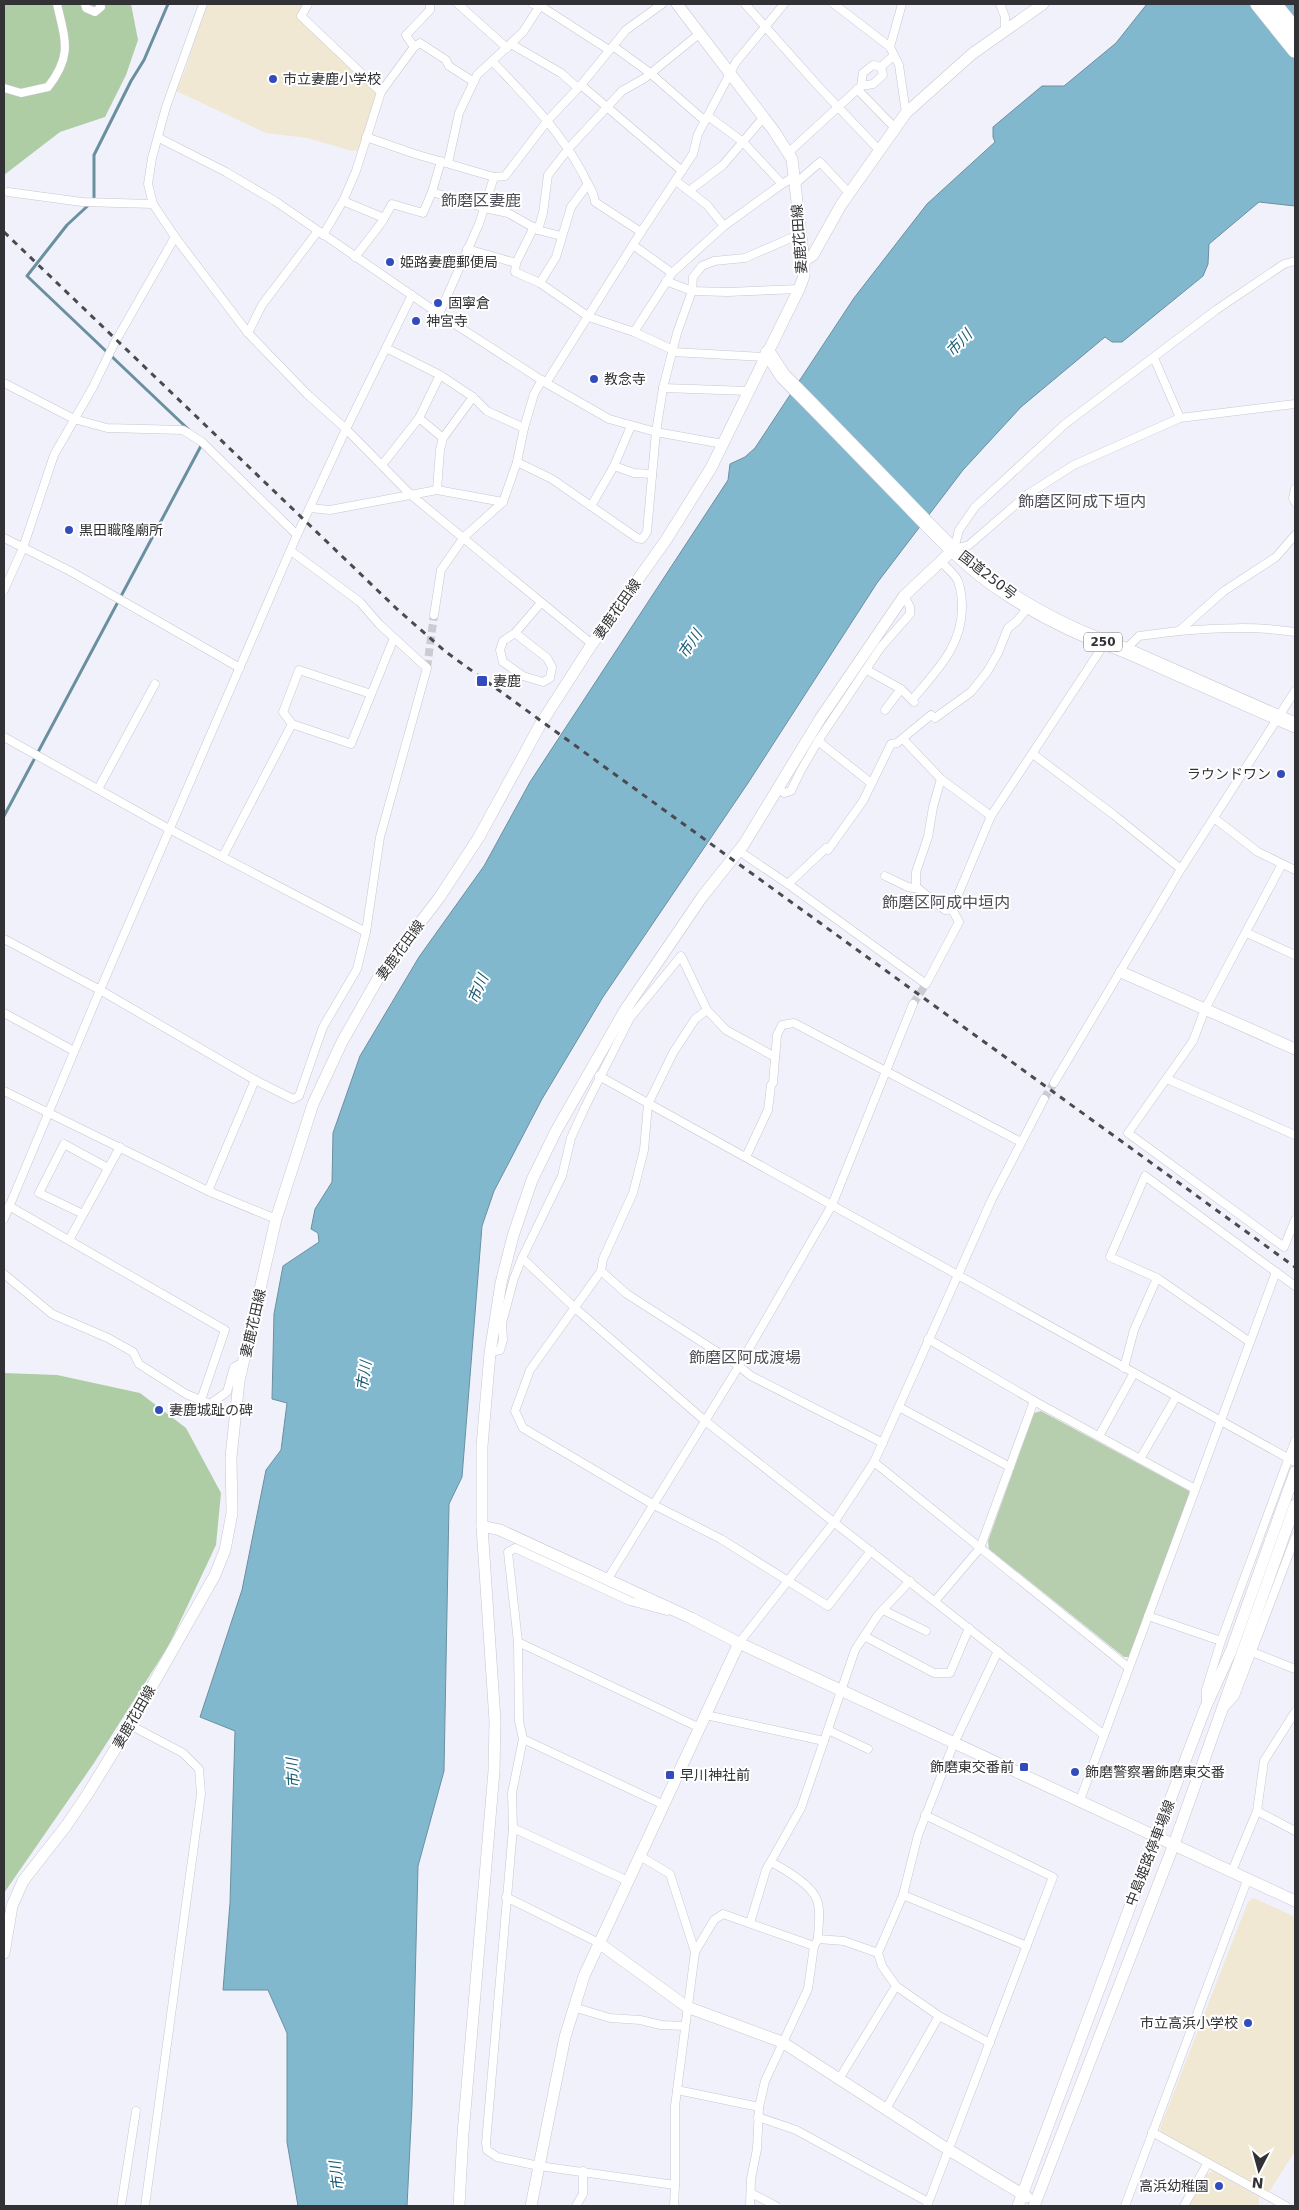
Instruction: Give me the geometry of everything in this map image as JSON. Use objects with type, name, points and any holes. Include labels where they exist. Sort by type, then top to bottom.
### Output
[{"type":"highway","points":[[1258,4],[1295,50]]},
{"type":"highway","points":[[1274,4],[1295,30]]},
{"type":"highway","name":"国道250号","points":[[767,355],[783,376],[930,527],[980,573],[1005,592],[1029,606],[1105,643],[1295,725]]},
{"type":"street","points":[[4,88],[22,93],[48,87],[59,73],[67,49],[57,4]]},
{"type":"street","points":[[85,4],[86,8],[95,12],[101,7],[100,4]]},
{"type":"street","points":[[203,4],[166,107],[152,158],[148,184],[153,204],[175,237],[248,333],[307,394],[346,429],[411,495],[464,537],[540,604],[592,644]]},
{"type":"street","points":[[308,4],[301,16],[382,92]]},
{"type":"street","points":[[414,47],[406,35],[430,10],[430,4]]},
{"type":"street","points":[[458,4],[509,46],[561,73],[579,86],[682,171]]},
{"type":"street","points":[[355,257],[392,204],[423,213],[444,162],[458,113],[477,75],[523,32],[538,4],[650,73],[706,118],[743,142],[782,184]]},
{"type":"street","points":[[366,138],[494,177],[505,176],[548,120],[626,30],[662,4]]},
{"type":"street","name":"妻鹿花田線","points":[[4,1953],[12,1906],[23,1882],[66,1826],[130,1725],[215,1575],[226,1550],[232,1514],[231,1457],[235,1412],[244,1362],[276,1219],[313,1104],[353,1021],[380,975],[439,898],[479,837],[540,725],[592,644],[666,540],[711,468],[804,276],[804,261],[792,159],[677,4]]},
{"type":"street","points":[[745,4],[837,107],[879,150]]},
{"type":"street","points":[[434,615],[441,570],[464,537],[503,502],[517,462],[534,394],[589,316],[641,232],[693,154],[698,134],[736,62],[784,4]]},
{"type":"street","points":[[834,4],[890,47],[899,65],[906,113]]},
{"type":"street","points":[[890,47],[902,4]]},
{"type":"street","points":[[1000,4],[1005,17],[1003,23],[1005,30]]},
{"type":"street","points":[[804,261],[813,256],[849,193],[906,113],[972,54],[1041,5]]},
{"type":"street","points":[[699,34],[661,67],[650,73],[646,78],[622,91],[569,148],[548,175],[542,213],[536,229],[516,263],[515,272],[540,283],[589,316],[634,332],[673,351],[767,355]]},
{"type":"street","points":[[248,333],[262,305],[321,233],[343,201],[356,171],[382,92],[414,47],[420,43],[446,60],[449,66],[474,82]]},
{"type":"street","points":[[881,67],[894,56]]},
{"type":"street","points":[[492,61],[548,120],[569,148],[594,193],[595,202],[641,232]]},
{"type":"street","points":[[859,87],[863,73],[873,65],[881,67]]},
{"type":"street","points":[[788,153],[859,87],[873,84],[883,75],[881,67]]},
{"type":"street","points":[[859,87],[895,128]]},
{"type":"street","points":[[688,191],[723,166],[763,118]]},
{"type":"street","points":[[159,138],[226,172],[275,201],[439,314],[544,382],[609,419],[656,432],[723,444]]},
{"type":"street","points":[[634,332],[672,273],[724,226],[782,184],[794,181],[820,162],[849,193]]},
{"type":"street","points":[[439,314],[485,208],[494,177]]},
{"type":"street","points":[[676,181],[707,205],[724,226]]},
{"type":"street","points":[[540,283],[556,257],[571,207],[588,184]]},
{"type":"street","points":[[8,192],[100,204],[153,204]]},
{"type":"street","points":[[432,192],[508,213],[536,229],[561,236]]},
{"type":"street","points":[[343,201],[384,218]]},
{"type":"street","points":[[517,462],[552,478],[637,538],[642,539],[647,532],[656,432],[663,388],[692,291],[693,277],[702,266],[706,266],[714,261],[745,258],[800,234]]},
{"type":"street","points":[[4,590],[24,548],[54,455],[110,349],[175,237]]},
{"type":"street","points":[[633,245],[672,273]]},
{"type":"street","points":[[467,249],[516,263]]},
{"type":"street","points":[[695,252],[706,266]]},
{"type":"street","points":[[954,549],[959,530],[974,507],[1066,424],[1216,310],[1284,264],[1295,261]]},
{"type":"street","points":[[666,281],[692,291],[727,292],[799,289]]},
{"type":"street","points":[[4,1219],[100,990],[297,535],[346,429],[412,295]]},
{"type":"street","points":[[386,348],[440,374],[473,398],[487,411],[524,428]]},
{"type":"street","points":[[1154,358],[1180,418]]},
{"type":"street","points":[[382,465],[419,418],[440,374]]},
{"type":"street","points":[[4,383],[74,419],[107,428],[183,430],[202,442],[297,535]]},
{"type":"street","points":[[663,388],[749,391]]},
{"type":"street","points":[[438,490],[440,450],[443,438],[473,398]]},
{"type":"street","points":[[459,2206],[463,2134],[494,1772],[495,1721],[482,1526],[482,1446],[490,1353],[501,1283],[512,1236],[532,1180],[556,1132],[702,897],[739,851],[820,719],[904,596],[954,549],[969,545],[1028,494],[1074,465],[1180,418],[1295,404]]},
{"type":"street","points":[[419,418],[443,438]]},
{"type":"street","points":[[592,506],[614,466],[631,426]]},
{"type":"street","points":[[614,466],[634,473],[652,474]]},
{"type":"street","points":[[1295,489],[1293,498],[1295,502]]},
{"type":"street","points":[[310,508],[330,510],[438,490],[503,502]]},
{"type":"street","points":[[1179,631],[1224,591],[1276,557],[1295,535]]},
{"type":"street","points":[[4,538],[70,570],[240,668]]},
{"type":"street","points":[[4,939],[100,990],[255,1080],[293,1099],[298,1096],[323,1027],[357,969],[366,932],[380,837],[426,668],[360,602],[291,551]]},
{"type":"street","points":[[867,670],[900,689],[913,701],[942,663],[957,640],[962,623],[962,598],[958,580],[940,561]]},
{"type":"street","points":[[778,788],[784,793],[792,790],[800,772],[829,722],[867,670],[881,647],[910,614],[910,607],[904,596]]},
{"type":"street","points":[[515,633],[547,658],[552,667],[550,678],[543,682],[523,676],[503,662],[500,650],[503,641],[515,633],[540,604]]},
{"type":"street","points":[[788,884],[826,848],[828,850],[863,800],[891,744],[903,739],[931,715],[935,718],[971,692],[987,672],[998,653],[1008,628],[1017,621],[1029,606]]},
{"type":"street","points":[[1125,650],[1139,636],[1179,631],[1270,629],[1295,632]]},
{"type":"street","points":[[371,694],[299,670],[283,712],[292,724],[351,744],[394,638]]},
{"type":"street","points":[[952,909],[991,816],[1105,643]]},
{"type":"street","points":[[98,789],[155,684]]},
{"type":"street","points":[[885,710],[900,689]]},
{"type":"street","points":[[1054,1082],[1181,869],[1295,691]]},
{"type":"street","points":[[223,856],[292,724]]},
{"type":"street","points":[[4,737],[169,829],[366,932]]},
{"type":"street","points":[[903,739],[940,780],[991,816]]},
{"type":"street","points":[[818,741],[871,783]]},
{"type":"street","points":[[1033,754],[1114,815],[1181,869]]},
{"type":"street","points":[[916,888],[916,872],[928,837],[940,780]]},
{"type":"street","points":[[1214,818],[1258,852],[1295,870]]},
{"type":"street","points":[[739,851],[788,884],[926,984],[959,922],[952,909]]},
{"type":"street","points":[[1282,864],[1206,1010],[1193,1041],[1128,1133],[1284,1247],[1295,1220]]},
{"type":"street","points":[[885,876],[916,888],[945,910],[952,909]]},
{"type":"street","points":[[1247,933],[1295,955]]},
{"type":"street","points":[[490,1353],[500,1350],[504,1340],[502,1324],[522,1258],[562,1176],[572,1138],[628,1014],[681,956],[707,1010],[726,1030],[775,1057]]},
{"type":"street","points":[[1121,972],[1295,1049]]},
{"type":"street","points":[[608,1580],[704,1420],[739,1366],[832,1205],[913,1004]]},
{"type":"street","points":[[707,1010],[695,1019],[673,1053],[648,1104],[644,1150],[634,1193],[603,1259],[601,1271],[530,1370],[515,1411],[523,1428],[654,1505],[721,1539],[828,1606],[872,1551]]},
{"type":"street","points":[[4,1014],[74,1051]]},
{"type":"street","points":[[746,1158],[768,1110],[777,1034],[782,1025],[794,1023],[1021,1142]]},
{"type":"street","points":[[599,1076],[958,1274],[1220,1422],[1292,1460]]},
{"type":"street","points":[[1167,1079],[1295,1135]]},
{"type":"street","points":[[208,1191],[255,1080]]},
{"type":"street","points":[[4,1091],[208,1191],[276,1219]]},
{"type":"street","points":[[531,2206],[565,2037],[573,2007],[599,1943],[739,1643],[834,1521],[874,1462],[992,1199],[1044,1098]]},
{"type":"street","points":[[83,1214],[39,1193],[64,1144],[108,1168]]},
{"type":"street","points":[[69,1240],[120,1147]]},
{"type":"street","points":[[1250,1342],[1157,1278],[1110,1257],[1145,1176],[1295,1286]]},
{"type":"street","points":[[9,1206],[225,1330],[201,1400]]},
{"type":"street","points":[[522,1258],[575,1308],[704,1420],[1104,1735]]},
{"type":"street","points":[[601,1271],[627,1294],[739,1366],[751,1376],[883,1443]]},
{"type":"street","points":[[1080,1800],[1276,1272]]},
{"type":"street","points":[[4,1274],[52,1314],[90,1330],[133,1352],[139,1364],[186,1394],[210,1404],[226,1392],[234,1367],[244,1362]]},
{"type":"street","points":[[1124,1368],[1134,1330],[1157,1278]]},
{"type":"street","points":[[928,1339],[1034,1401],[1195,1489]]},
{"type":"street","points":[[1099,1436],[1134,1373]]},
{"type":"street","points":[[1140,1459],[1176,1397]]},
{"type":"street","points":[[935,1601],[980,1548],[1034,1401]]},
{"type":"street","points":[[899,1407],[1010,1467]]},
{"type":"street","points":[[1206,1706],[1206,1690],[1220,1641],[1292,1460],[1295,1441]]},
{"type":"street","points":[[874,1462],[1129,1668]]},
{"type":"street","name":"中島姫路停車場線","points":[[1036,2205],[1174,1844],[1222,1710],[1281,1528],[1295,1472]]},
{"type":"street","name":"中島姫路停車場線","points":[[1018,2206],[1206,1706],[1281,1528],[1295,1505]]},
{"type":"street","points":[[482,1526],[500,1530],[1156,1837],[1295,1899]]},
{"type":"street","points":[[1222,1710],[1235,1696],[1295,1538]]},
{"type":"street","points":[[675,2185],[539,2166],[497,2157],[487,2150],[486,2142],[513,1828],[512,1793],[523,1738],[519,1721],[518,1642],[508,1552],[516,1548],[630,1601],[690,1618]]},
{"type":"street","points":[[750,1923],[759,1896],[760,1885],[801,1808],[855,1650],[883,1610],[910,1581]]},
{"type":"street","points":[[883,1610],[926,1631]]},
{"type":"street","points":[[1148,1616],[1220,1641]]},
{"type":"street","points":[[864,1636],[934,1673],[950,1673],[969,1628]]},
{"type":"street","points":[[518,1642],[700,1728]]},
{"type":"street","points":[[990,2043],[939,2016],[896,1986],[882,1966],[878,1953],[903,1895],[925,1815],[954,1743],[998,1651]]},
{"type":"street","points":[[1252,1652],[1295,1669]]},
{"type":"street","points":[[1232,1871],[1257,1811],[1264,1761],[1295,1712]]},
{"type":"street","points":[[706,1715],[824,1741]]},
{"type":"street","points":[[130,1725],[184,1753],[199,1769],[201,1794],[145,2206]]},
{"type":"street","points":[[828,1730],[868,1749]]},
{"type":"street","points":[[523,1738],[664,1804]]},
{"type":"street","points":[[1257,1811],[1295,1831]]},
{"type":"street","points":[[758,2117],[796,2130],[928,2204],[1053,1877],[925,1815]]},
{"type":"street","points":[[513,1828],[628,1881]]},
{"type":"street","points":[[640,1856],[670,1874],[695,1952]]},
{"type":"street","points":[[750,2206],[751,2179],[757,2149],[759,2107],[765,2081],[808,1989],[816,1942],[818,1911],[815,1896],[787,1870],[771,1862]]},
{"type":"street","points":[[1125,2206],[1248,1878]]},
{"type":"street","points":[[903,1895],[1027,1946]]},
{"type":"street","points":[[506,1898],[599,1943],[686,2008],[782,2042],[949,2150],[1022,2194],[1036,2205]]},
{"type":"street","points":[[674,2206],[675,2106],[686,2008],[695,1952],[714,1920],[723,1914],[816,1942],[844,1941],[878,1953]]},
{"type":"street","points":[[839,2079],[896,1986]]},
{"type":"street","points":[[573,2007],[610,2018],[640,2020],[661,2025],[685,2026]]},
{"type":"street","points":[[886,2109],[939,2016]]},
{"type":"street","points":[[677,2090],[759,2107]]},
{"type":"street","points":[[121,2206],[136,2111]]},
{"type":"street","points":[[1152,2132],[1286,2206]]},
{"type":"street","points":[[1184,2206],[1207,2164]]},
{"type":"street","points":[[576,2206],[583,2194],[582,2171]]},
{"type":"street","points":[[751,2193],[776,2206]]},
{"type":"street","points":[[1265,2206],[1270,2198]]},
{"type":"shaded area","name":"市立妻鹿小学校","points":[[206,4],[304,4],[299,15],[377,90],[360,150],[352,151],[307,138],[266,133],[176,91],[186,68]]},
{"type":"shaded area","name":"市立高浜小学校","points":[[1254,1898],[1295,1917],[1295,2151],[1269,2192],[1162,2135],[1160,2128],[1248,1902]]},
{"type":"shaded area","name":"高浜幼稚園","points":[[1213,2171],[1259,2197],[1259,2206],[1189,2206],[1207,2174]]},
{"type":"green space","points":[[4,4],[131,4],[138,40],[126,75],[105,117],[60,132],[4,175]]},
{"type":"green space","points":[[4,1373],[57,1375],[140,1393],[186,1428],[221,1493],[216,1545],[169,1645],[94,1763],[4,1893]]},
{"type":"green space","points":[[1041,1411],[1189,1491],[1190,1497],[1130,1657],[1124,1657],[989,1549],[988,1541],[1034,1413]]},
{"type":"water","name":"市川","points":[[1147,4],[1295,4],[1295,206],[1259,202],[1209,244],[1208,264],[1203,276],[1122,342],[1112,342],[1105,337],[1021,407],[963,470],[877,583],[748,783],[603,997],[542,1099],[494,1191],[482,1226],[462,1477],[449,1504],[444,1771],[418,1866],[412,2105],[407,2206],[298,2206],[287,2142],[287,2033],[268,1990],[223,1990],[230,1903],[235,1731],[200,1717],[242,1590],[266,1470],[281,1450],[287,1403],[272,1399],[274,1314],[283,1266],[319,1242],[318,1233],[311,1229],[315,1209],[332,1182],[333,1133],[360,1056],[419,957],[484,866],[530,782],[728,480],[730,464],[745,457],[755,448],[854,298],[927,204],[995,142],[993,127],[1042,86],[1064,86],[1116,43]]},
{"type":"waterway","points":[[168,4],[144,60],[131,81],[94,155],[94,200],[67,225],[27,276],[188,429]]},
{"type":"waterway","points":[[4,816],[202,444]]},
{"type":"tunnel","points":[[427,668],[434,615]]},
{"type":"tunnel","points":[[913,1004],[926,984]]},
{"type":"tunnel","points":[[1044,1099],[1054,1083]]},
{"type":"railway","points":[[4,232],[397,609],[446,652],[1295,1267]]},
{"type":"place","name":"市立妻鹿小学校","points":[[273,79]]},
{"type":"place","name":"姫路妻鹿郵便局","points":[[390,262]]},
{"type":"place","name":"固寧倉","points":[[438,303]]},
{"type":"place","name":"神宮寺","points":[[416,321]]},
{"type":"place","name":"教念寺","points":[[594,379]]},
{"type":"place","name":"黒田職隆廟所","points":[[69,530]]},
{"type":"place","name":"妻鹿","points":[[482,681]]},
{"type":"place","name":"ラウンドワン","points":[[1281,774]]},
{"type":"place","name":"妻鹿城趾の碑","points":[[159,1410]]},
{"type":"place","name":"飾磨東交番前","points":[[1024,1767]]},
{"type":"place","name":"飾磨警察署飾磨東交番","points":[[1075,1772]]},
{"type":"place","name":"早川神社前","points":[[670,1775]]},
{"type":"place","name":"市立高浜小学校","points":[[1248,2023]]},
{"type":"place","name":"高浜幼稚園","points":[[1219,2186]]},
{"type":"district","name":"飾磨区妻鹿","points":[[481,200]]},
{"type":"district","name":"飾磨区阿成下垣内","points":[[1082,501]]},
{"type":"district","name":"飾磨区阿成中垣内","points":[[946,902]]},
{"type":"district","name":"飾磨区阿成渡場","points":[[745,1357]]}]
